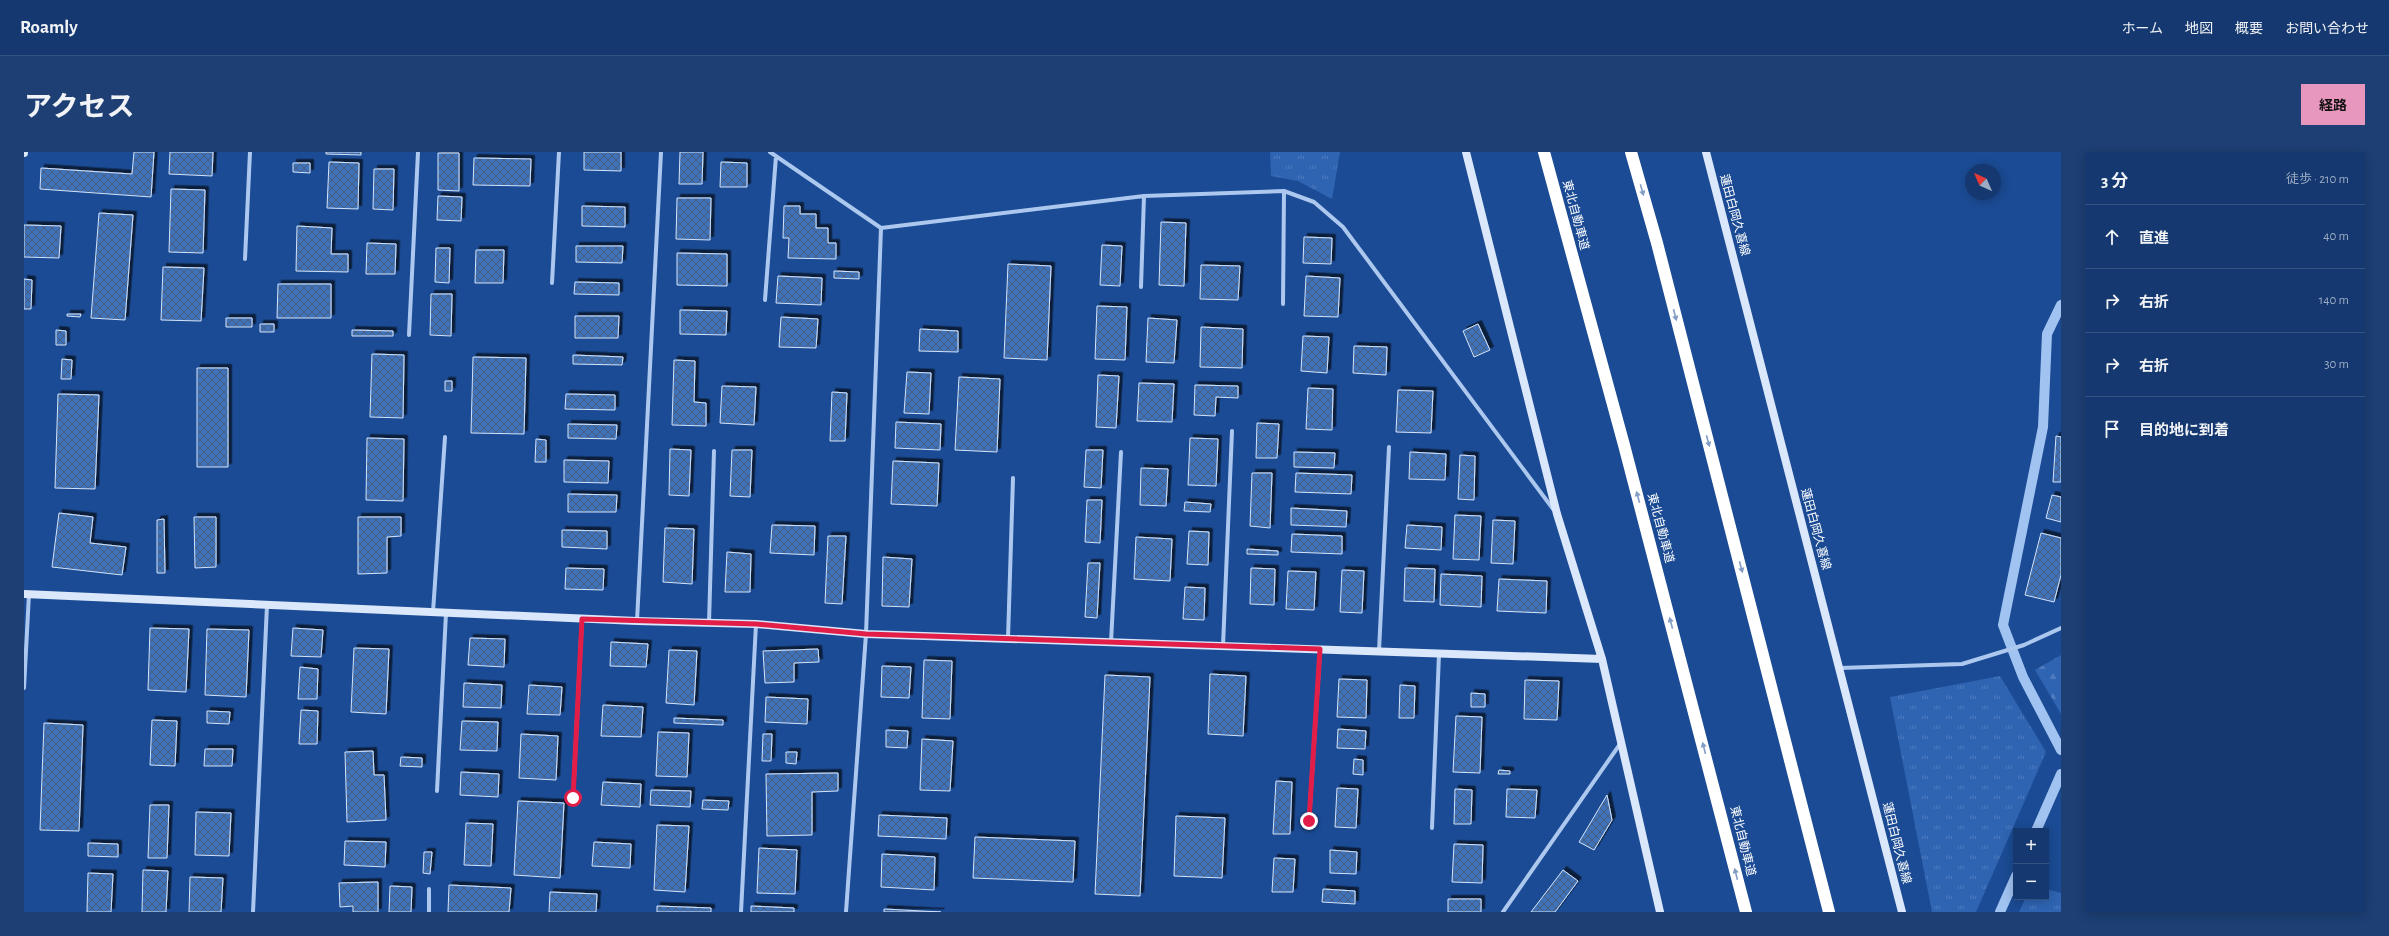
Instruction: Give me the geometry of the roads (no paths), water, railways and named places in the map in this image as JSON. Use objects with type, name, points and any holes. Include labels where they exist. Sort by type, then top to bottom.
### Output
[{"type":"highway","name":"東北自動車道","points":[[1544,152],[1626,453],[1746,912]]},
{"type":"highway","points":[[1631,152],[1686,358],[1829,912]]},
{"type":"street","points":[[245,259],[250,152]]},
{"type":"street","points":[[409,335],[418,152]]},
{"type":"street","points":[[552,283],[559,152]]},
{"type":"street","points":[[637,621],[661,152]]},
{"type":"street","points":[[770,152],[881,228],[1144,196],[1284,191],[1314,202],[1343,227],[1557,514]]},
{"type":"street","points":[[1466,152],[1557,514],[1602,659],[1620,744],[1660,912]]},
{"type":"street","name":"蓮田白岡久喜線","points":[[1706,152],[1902,912]]},
{"type":"street","points":[[765,300],[776,156]]},
{"type":"street","points":[[1283,304],[1284,191]]},
{"type":"street","points":[[1141,287],[1144,196]]},
{"type":"street","points":[[846,912],[866,634],[881,228]]},
{"type":"street","points":[[1222,646],[1232,431]]},
{"type":"street","points":[[433,612],[445,437]]},
{"type":"street","points":[[1379,651],[1389,447]]},
{"type":"street","points":[[709,623],[714,450]]},
{"type":"street","points":[[1111,642],[1121,452]]},
{"type":"street","points":[[1008,639],[1013,478]]},
{"type":"street","points":[[24,688],[26,594],[582,619],[756,624],[866,634],[1602,659]]},
{"type":"street","points":[[253,912],[267,605]]},
{"type":"street","points":[[436,791],[446,613]]},
{"type":"street","points":[[573,798],[582,619]]},
{"type":"street","points":[[741,912],[756,624]]},
{"type":"street","points":[[1840,668],[1962,664],[2024,645],[2061,628]]},
{"type":"street","points":[[1309,821],[1320,649]]},
{"type":"street","points":[[1432,828],[1439,653]]},
{"type":"street","points":[[1503,912],[1620,744]]},
{"type":"street","points":[[429,889],[429,912]]},
{"type":"waterway","points":[[2061,305],[2047,334],[2043,427],[2003,625],[2023,677],[2061,750]]},
{"type":"waterway","points":[[2037,828],[2061,774]]},
{"type":"waterway","points":[[2000,912],[2013,883]]}]
